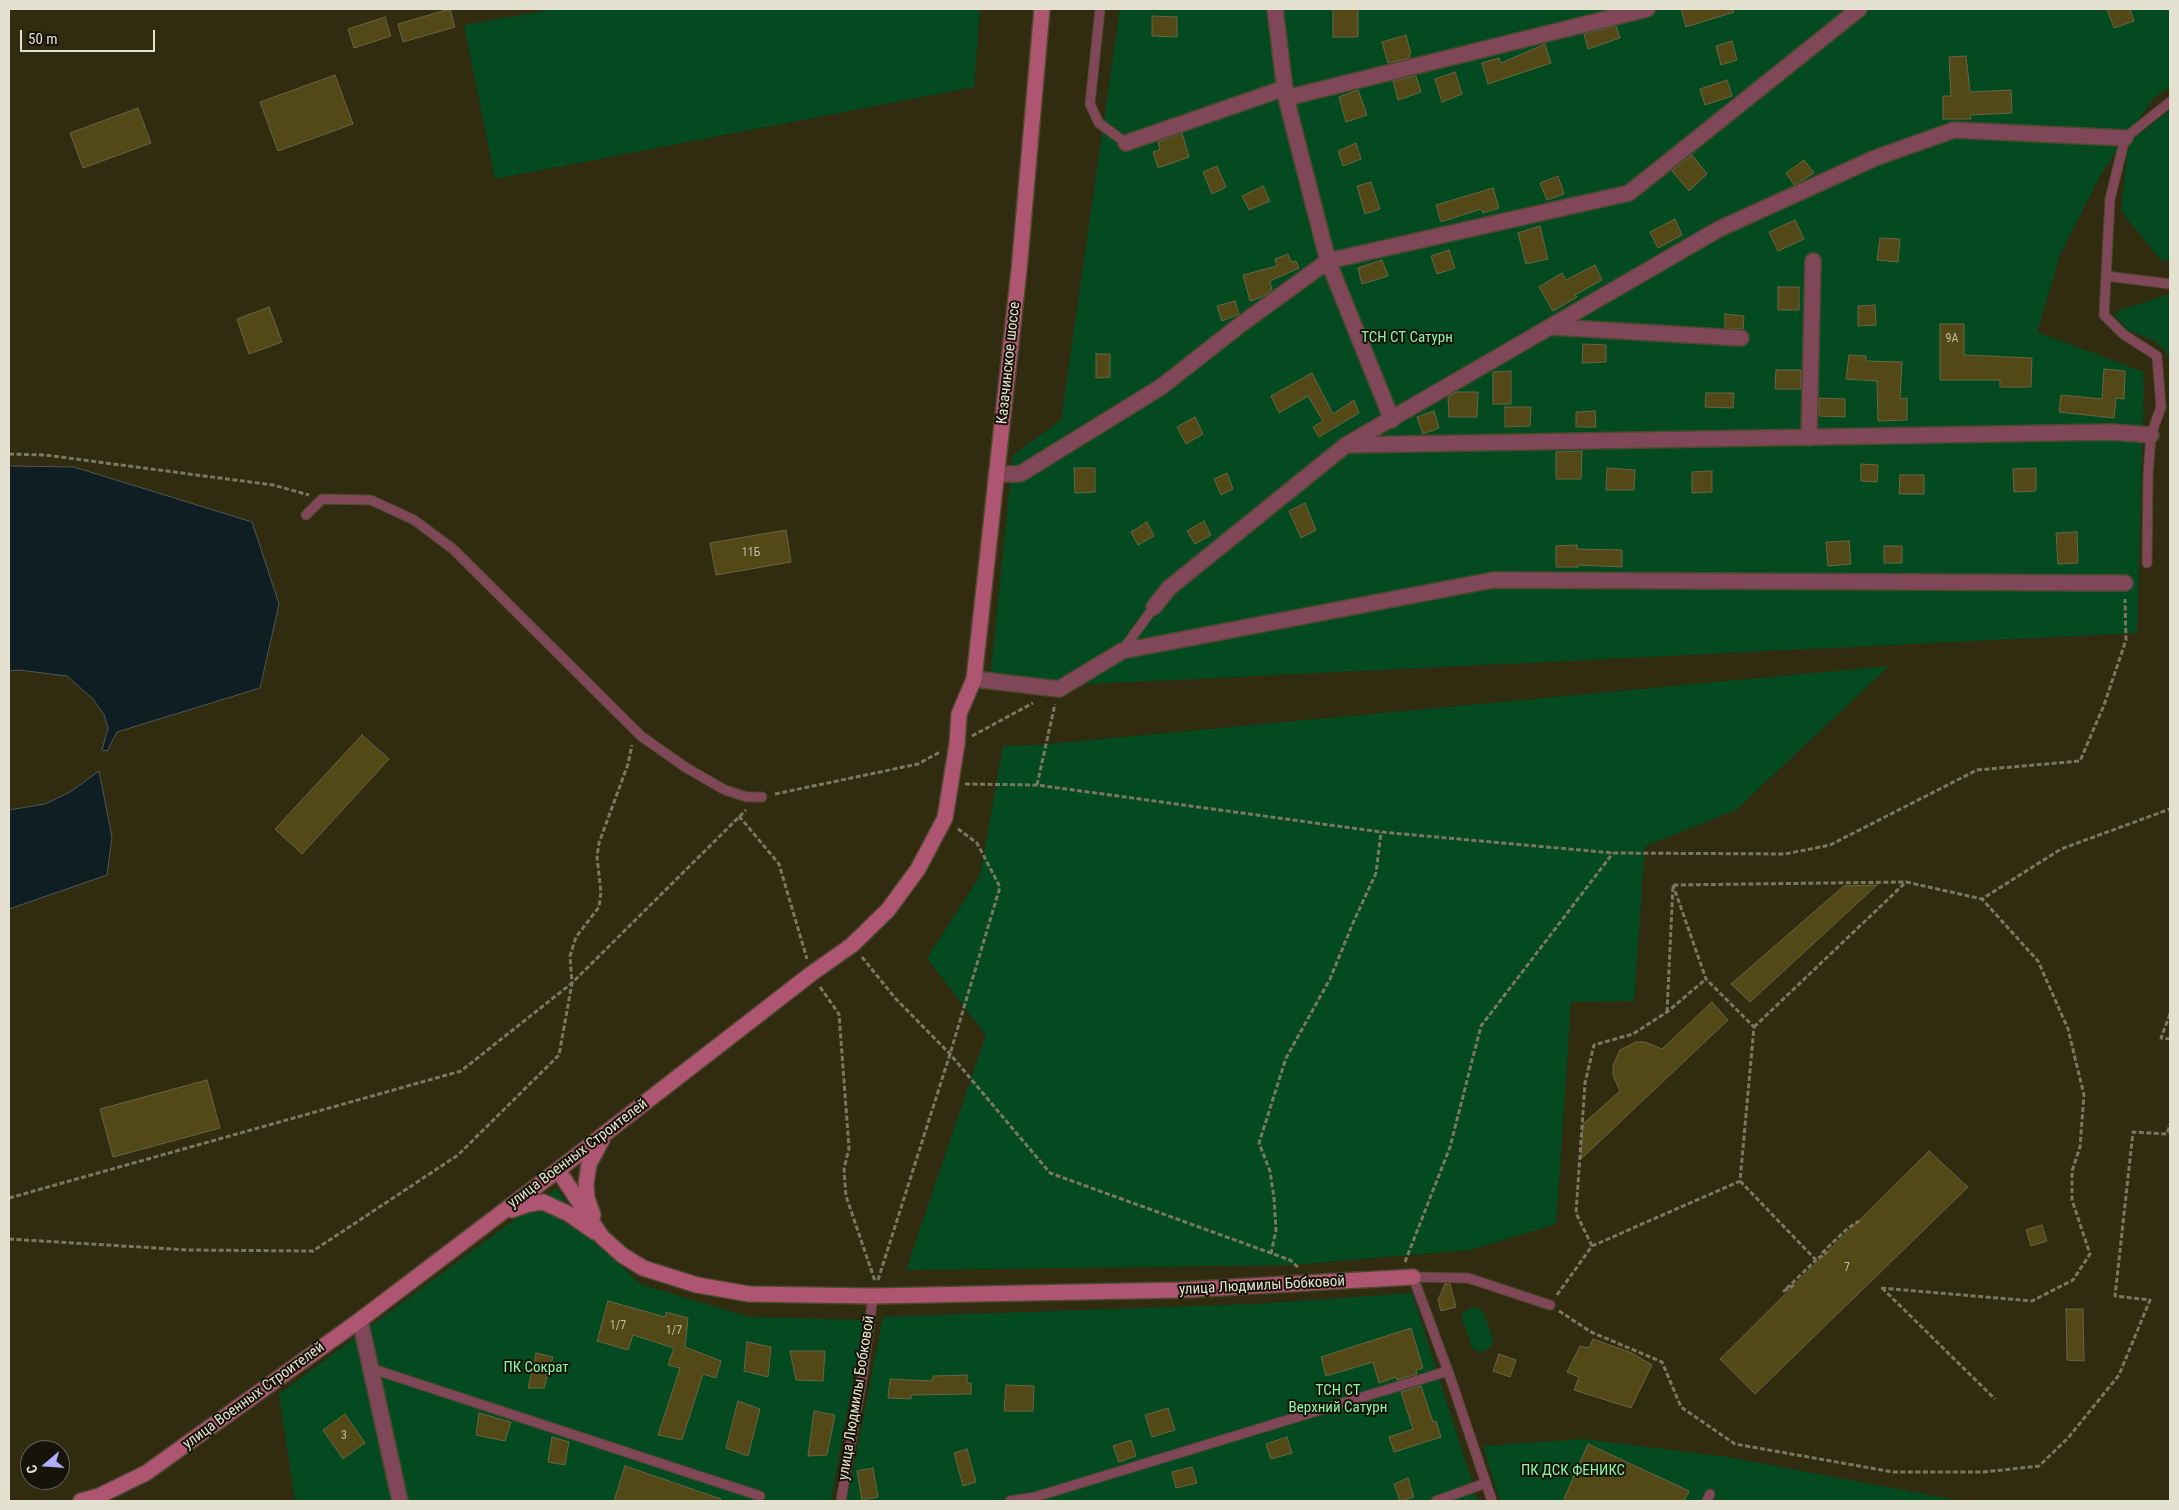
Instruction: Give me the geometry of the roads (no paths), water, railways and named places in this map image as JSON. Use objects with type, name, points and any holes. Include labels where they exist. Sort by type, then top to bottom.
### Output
[{"type":"main road","name":"Казачинское шоссе","points":[[959,714],[974,680],[1019,270],[1042,9]]},
{"type":"main road","name":"улица Военных Строителей","points":[[85,1501],[146,1473],[360,1320],[558,1170],[811,974],[852,945],[888,910],[918,869],[945,818],[958,744],[959,714]]},
{"type":"main road","points":[[602,1237],[591,1212],[586,1184],[589,1164],[607,1132]]},
{"type":"main road","name":"улица Людмилы Бобковой","points":[[558,1170],[602,1237],[622,1255],[643,1268],[697,1285],[749,1294],[873,1296],[1180,1290],[1413,1277]]},
{"type":"main road","points":[[497,1216],[529,1204],[543,1202],[569,1214],[602,1237]]},
{"type":"street","points":[[1275,9],[1285,93],[1328,261],[1392,420]]},
{"type":"street","points":[[1126,143],[1285,93],[1647,9]]},
{"type":"street","points":[[996,474],[1020,474],[1161,387],[1240,325],[1328,261],[1629,192],[1859,9]]},
{"type":"street","points":[[1154,608],[1169,588],[1346,445],[1720,229],[1876,158],[1954,130],[2125,138]]},
{"type":"street","points":[[1809,438],[1813,261]]},
{"type":"street","points":[[1551,327],[1741,338]]},
{"type":"street","points":[[1346,445],[2112,432],[2151,435]]},
{"type":"street","points":[[974,680],[1059,688],[1122,651],[1492,580],[2125,583]]},
{"type":"street","points":[[360,1320],[400,1501]]},
{"type":"lane","points":[[1100,9],[1090,104],[1099,123],[1126,143]]},
{"type":"lane","points":[[2147,563],[2148,476],[2151,435],[2160,408],[2158,356],[2123,334],[2104,315],[2110,199],[2125,138],[2170,102]]},
{"type":"lane","points":[[2106,276],[2170,284]]},
{"type":"lane","points":[[306,515],[322,499],[371,500],[414,520],[453,549],[634,728],[663,753],[725,790],[747,796],[762,797]]},
{"type":"lane","points":[[1122,651],[1154,608]]},
{"type":"lane","points":[[1492,1501],[1448,1371],[1413,1277],[1468,1278],[1550,1305]]},
{"type":"lane","name":"улица Людмилы Бобковой","points":[[841,1501],[863,1373],[873,1296]]},
{"type":"lane","points":[[370,1368],[760,1496]]},
{"type":"lane","points":[[1010,1501],[1035,1497],[1448,1371]]},
{"type":"lane","points":[[1436,1501],[1486,1483]]},
{"type":"park label","name":"ТСН СТ Сатурн","points":[[1407,338]]},
{"type":"park label","name":"ПК Сократ","points":[[536,1368]]},
{"type":"park label","name":"ТСН СТ Верхний Сатурн","points":[[1338,1400]]},
{"type":"park label","name":"ПК ДСК ФЕНИКС","points":[[1573,1471]]}]
